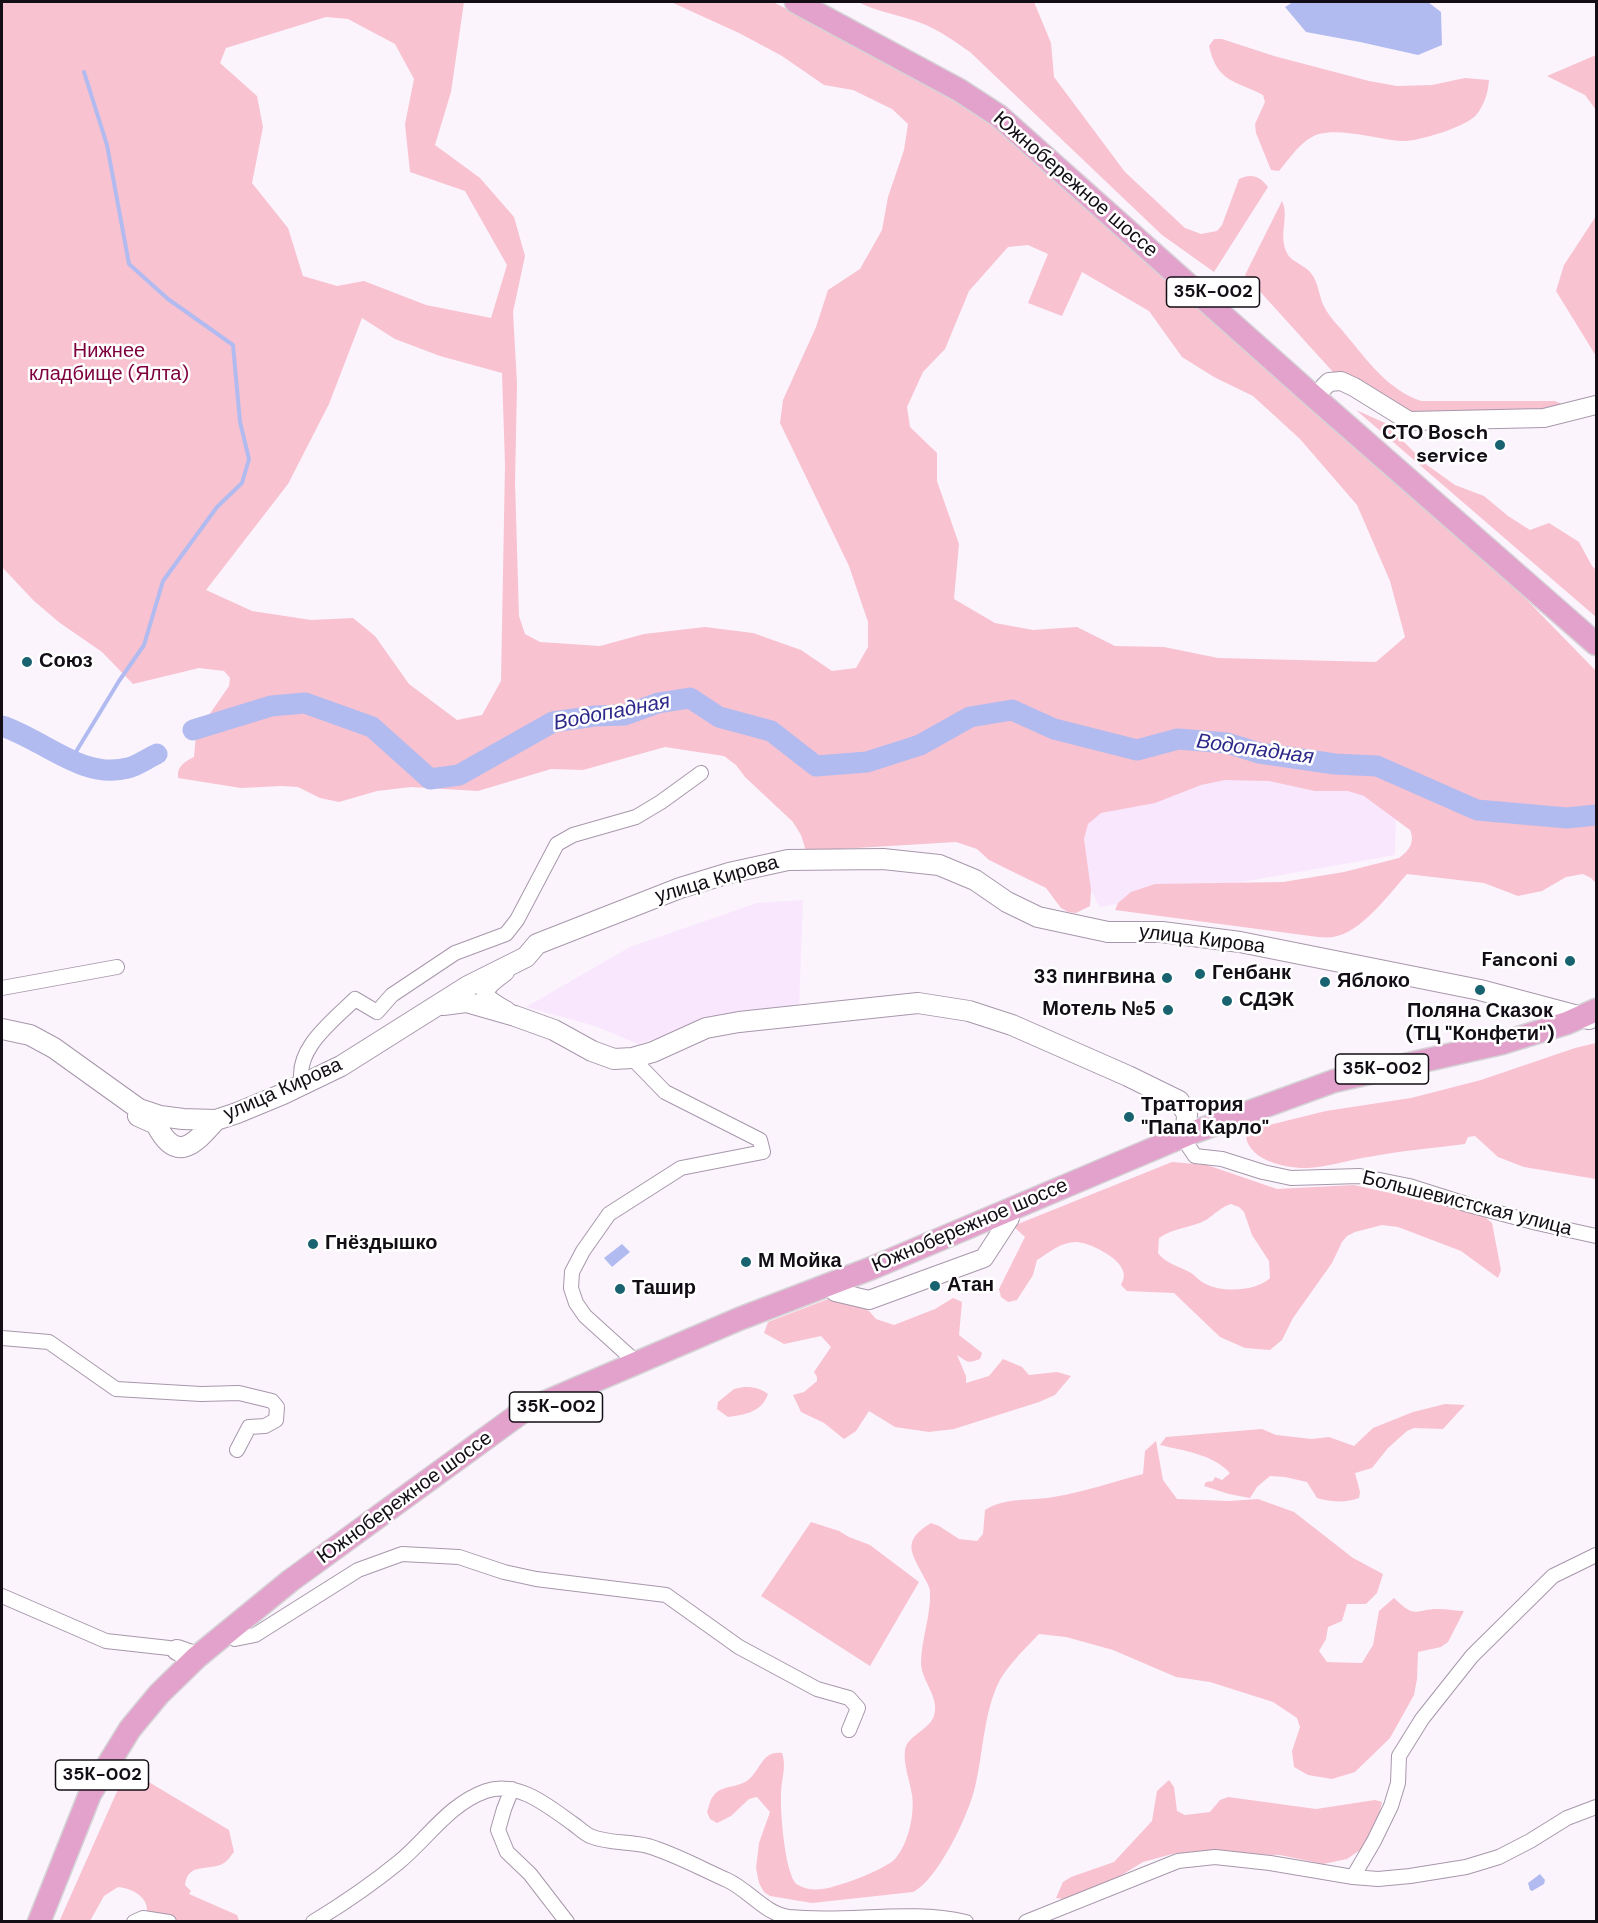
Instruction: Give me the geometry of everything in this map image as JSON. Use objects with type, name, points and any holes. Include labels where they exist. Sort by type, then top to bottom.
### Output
[{"type":"highway","name":"Южнобережное шоссе","points":[[796,2],[959,90],[999,117],[1230,309],[1596,644]]},
{"type":"highway","name":"Южнобережное шоссе","points":[[821,2],[970,82],[1010,109],[1098,198]]},
{"type":"highway","name":"Южнобережное шоссе","points":[[1318,391],[1596,636]]},
{"type":"highway","name":"Южнобережное шоссе","points":[[39,1922],[90,1794],[130,1729],[159,1694],[183,1655],[290,1581],[522,1412],[739,1319],[1323,1092],[1497,1051],[1594,1019]]},
{"type":"highway","name":"Южнобережное шоссе","points":[[48,1922],[90,1814],[128,1747],[164,1701],[287,1596],[529,1419],[746,1326],[879,1275],[1010,1218],[1189,1145],[1334,1081],[1594,1019]]},
{"type":"main road","name":"улица Кирова","points":[[2,1029],[30,1035],[54,1048],[138,1109],[158,1120],[216,1120],[237,1113],[341,1066],[468,986],[526,957],[537,944],[680,888],[729,873],[788,860],[883,859],[939,865],[975,880],[1007,902],[1038,917],[1108,932],[1162,932],[1240,942],[1480,990],[1594,1019]]},
{"type":"main road","points":[[438,1005],[466,1002],[515,1016],[554,1030],[592,1051],[614,1059],[632,1058],[653,1052],[706,1028],[739,1022],[918,1003],[969,1011],[1012,1025],[1179,1101],[1187,1114],[1189,1145]]},
{"type":"main road","points":[[2,1034],[28,1041],[42,1049],[137,1116],[158,1120],[163,1138],[173,1146],[188,1147],[216,1120]]},
{"type":"street","points":[[1318,391],[1329,382],[1341,381],[1409,421],[1544,418],[1596,405]]},
{"type":"street","points":[[302,1084],[300,1076],[303,1059],[318,1036],[355,999],[377,1012],[392,995],[455,953],[506,933],[517,920],[557,844],[573,835],[636,817],[661,802],[701,772]]},
{"type":"street","points":[[515,1016],[489,1001],[485,993],[488,984],[526,957]]},
{"type":"street","points":[[2,988],[117,967]]},
{"type":"street","points":[[632,1058],[665,1092],[760,1140],[763,1152],[681,1168],[609,1214],[583,1251],[572,1272],[571,1288],[576,1303],[585,1316],[637,1363]]},
{"type":"street","name":"Большевистская улица","points":[[1189,1145],[1222,1159],[1263,1172],[1291,1178],[1360,1176],[1409,1186],[1469,1205],[1596,1236]]},
{"type":"street","points":[[2,1338],[49,1342],[116,1389],[201,1394],[238,1393],[272,1401],[277,1407],[276,1420],[265,1426],[249,1427],[237,1450]]},
{"type":"street","points":[[235,1639],[255,1635],[358,1570],[402,1554],[459,1557],[504,1572],[536,1579],[666,1595],[739,1647],[817,1689],[849,1698],[858,1708],[849,1731]]},
{"type":"street","points":[[1353,1877],[1391,1806],[1398,1783],[1400,1756],[1422,1719],[1472,1656],[1553,1576],[1596,1555]]},
{"type":"street","points":[[2,1596],[106,1641],[183,1655]]},
{"type":"street","points":[[512,1789],[498,1830],[507,1852],[530,1874],[567,1922]]},
{"type":"street","points":[[313,1922],[348,1900],[399,1861],[452,1809],[487,1790],[512,1789],[536,1799],[589,1835],[612,1842],[647,1846],[658,1850],[734,1884],[760,1904],[786,1916],[811,1918],[893,1916],[954,1919],[966,1922]]},
{"type":"street","points":[[1026,1922],[1178,1861],[1215,1857],[1378,1879],[1466,1868],[1499,1857],[1567,1818],[1596,1807]]},
{"type":"street","points":[[134,1922],[143,1917],[168,1922]]},
{"type":"shaded area","points":[[1262,769],[1396,801],[1395,855],[1100,907],[1045,809]]},
{"type":"shaded area","points":[[803,900],[799,1009],[717,1019],[638,1044],[595,1026],[526,1007],[630,947],[757,903]]},
{"type":"green space","name":"Нижнее кладбище (Ялта)","points":[[2,2],[464,2],[451,92],[435,145],[480,178],[514,217],[525,256],[513,312],[517,384],[515,482],[519,616],[525,634],[540,642],[600,646],[644,634],[705,627],[753,633],[801,650],[832,671],[856,668],[868,647],[868,622],[849,566],[780,423],[783,400],[816,327],[828,290],[860,269],[882,230],[888,197],[904,150],[908,124],[892,109],[853,90],[824,85],[782,56],[739,33],[671,2],[773,2],[962,99],[1485,557],[1596,671],[1596,883],[1583,874],[1566,877],[1542,891],[1518,896],[1484,883],[1407,874],[1364,921],[1343,934],[1333,937],[1318,937],[1115,910],[1118,903],[1131,892],[1155,884],[1283,882],[1344,872],[1399,858],[1410,846],[1412,838],[1410,830],[1364,796],[1348,791],[1315,791],[1269,781],[1225,780],[1201,785],[1155,803],[1101,813],[1088,824],[1084,839],[1091,890],[1090,906],[1076,913],[1061,908],[1046,888],[989,860],[977,849],[956,842],[806,851],[801,835],[793,822],[724,756],[665,747],[583,770],[551,769],[478,791],[411,787],[377,791],[339,802],[320,798],[298,787],[241,788],[178,778],[182,765],[194,757],[196,734],[229,686],[230,678],[224,671],[199,668],[133,684],[102,652],[60,623],[34,601],[2,567]],"holes":[[[326,17],[348,19],[395,44],[414,79],[405,124],[410,172],[465,191],[507,265],[491,318],[426,305],[364,281],[337,286],[303,276],[288,228],[252,183],[263,127],[257,96],[220,63],[226,48]],[[1028,245],[1048,254],[1028,303],[1062,316],[1082,272],[1149,311],[1182,357],[1214,377],[1253,396],[1300,439],[1357,505],[1390,581],[1405,637],[1376,662],[1218,658],[1164,647],[1115,646],[1077,627],[1033,630],[995,623],[954,599],[959,544],[937,481],[937,453],[910,427],[907,407],[923,372],[945,349],[969,291],[1008,247]],[[362,318],[395,339],[440,356],[502,373],[505,464],[501,681],[482,715],[457,720],[409,684],[375,636],[353,618],[311,620],[252,611],[206,590],[288,484],[329,404]]]},
{"type":"green space","points":[[858,2],[1034,2],[1051,43],[1054,77],[1125,172],[1185,228],[1201,234],[1217,231],[1222,225],[1239,179],[1247,176],[1255,177],[1262,180],[1268,187],[1214,272],[1162,235],[970,52],[928,26]]},
{"type":"green space","points":[[1214,39],[1222,39],[1274,56],[1369,81],[1397,86],[1432,85],[1465,78],[1489,80],[1488,89],[1477,114],[1453,129],[1408,141],[1338,132],[1319,134],[1302,144],[1279,171],[1271,170],[1256,133],[1255,124],[1265,102],[1263,95],[1222,73],[1212,58],[1209,46]]},
{"type":"green space","points":[[1596,55],[1596,110],[1585,95],[1547,76]]},
{"type":"green space","points":[[1282,201],[1285,214],[1283,234],[1288,255],[1313,276],[1323,305],[1333,320],[1370,364],[1398,390],[1421,401],[1555,401],[1562,404],[1560,412],[1410,412],[1333,372],[1245,275]]},
{"type":"green space","points":[[1596,216],[1596,356],[1556,291],[1564,265]]},
{"type":"green space","points":[[1356,410],[1385,423],[1427,465],[1455,485],[1484,496],[1508,516],[1530,530],[1549,523],[1579,542],[1596,570],[1596,617]]},
{"type":"green space","points":[[1596,1043],[1596,1179],[1524,1167],[1498,1157],[1475,1136],[1468,1137],[1465,1144],[1392,1153],[1308,1168],[1289,1167],[1269,1161],[1252,1150],[1248,1142],[1246,1133],[1253,1129],[1326,1111],[1411,1098],[1481,1080]]},
{"type":"green space","points":[[1172,1162],[1207,1165],[1277,1189],[1354,1185],[1480,1213],[1492,1223],[1501,1270],[1498,1278],[1461,1251],[1398,1227],[1382,1225],[1355,1232],[1342,1242],[1332,1263],[1293,1318],[1282,1340],[1270,1350],[1245,1348],[1220,1337],[1174,1293],[1127,1291],[1121,1285],[1124,1273],[1121,1266],[1110,1256],[1082,1243],[1071,1242],[1060,1246],[1037,1260],[1033,1275],[1017,1300],[1008,1302],[1001,1297],[999,1289],[1025,1237],[1013,1226]],"holes":[[[1227,1205],[1239,1207],[1244,1212],[1252,1235],[1269,1261],[1270,1278],[1257,1286],[1239,1289],[1213,1287],[1169,1262],[1158,1253],[1159,1238],[1164,1235],[1206,1220]]]},
{"type":"green space","points":[[836,1296],[855,1302],[869,1311],[876,1319],[894,1325],[935,1309],[953,1298],[962,1302],[959,1335],[982,1353],[980,1359],[970,1362],[957,1355],[966,1376],[966,1383],[989,1376],[1003,1359],[1022,1367],[1029,1375],[1057,1372],[1071,1376],[1055,1395],[954,1429],[929,1432],[895,1427],[869,1411],[856,1431],[844,1439],[824,1423],[801,1412],[793,1395],[804,1392],[817,1381],[814,1372],[831,1347],[821,1336],[784,1344],[764,1333],[768,1322]]},
{"type":"green space","points":[[757,1388],[768,1394],[757,1409],[746,1414],[728,1417],[717,1409],[718,1402],[734,1389]]},
{"type":"green space","points":[[1445,1404],[1465,1405],[1443,1429],[1414,1428],[1407,1431],[1388,1448],[1372,1468],[1355,1473],[1360,1492],[1359,1498],[1349,1501],[1317,1498],[1307,1482],[1270,1476],[1257,1487],[1250,1498],[1229,1494],[1204,1486],[1206,1482],[1213,1481],[1215,1477],[1222,1480],[1230,1473],[1215,1461],[1198,1454],[1160,1445],[1166,1437],[1262,1429],[1276,1435],[1312,1439],[1329,1437],[1354,1446],[1373,1428],[1413,1412]]},
{"type":"green space","points":[[1156,1441],[1163,1480],[1177,1499],[1229,1501],[1258,1499],[1294,1512],[1353,1558],[1383,1574],[1377,1593],[1366,1604],[1347,1604],[1342,1621],[1328,1627],[1326,1639],[1319,1651],[1327,1662],[1362,1663],[1373,1645],[1379,1611],[1394,1598],[1407,1609],[1415,1612],[1431,1609],[1464,1611],[1448,1642],[1441,1647],[1418,1652],[1414,1695],[1390,1738],[1355,1772],[1332,1779],[1308,1775],[1294,1767],[1292,1751],[1300,1727],[1297,1718],[1273,1702],[1210,1682],[1176,1677],[1113,1650],[1066,1637],[1039,1634],[1010,1666],[996,1688],[988,1712],[972,1799],[942,1861],[923,1885],[913,1892],[812,1903],[770,1896],[764,1892],[759,1883],[756,1868],[759,1843],[770,1812],[757,1797],[749,1799],[731,1816],[717,1823],[710,1819],[707,1812],[717,1792],[748,1780],[766,1758],[775,1753],[782,1753],[783,1758],[781,1814],[790,1870],[793,1880],[798,1885],[809,1889],[820,1889],[854,1880],[891,1862],[904,1845],[913,1803],[905,1750],[910,1741],[931,1721],[935,1709],[935,1702],[921,1664],[930,1592],[913,1555],[912,1542],[915,1536],[931,1523],[959,1539],[977,1541],[983,1534],[985,1510],[1001,1503],[1064,1495],[1143,1474],[1145,1451]]},
{"type":"green space","points":[[811,1522],[870,1545],[919,1582],[870,1666],[761,1596]]},
{"type":"green space","points":[[127,1769],[229,1830],[234,1852],[218,1866],[200,1868],[190,1873],[185,1885],[191,1891],[189,1894],[237,1915],[239,1921],[144,1921],[147,1911],[145,1901],[133,1891],[118,1887],[104,1896],[90,1921],[59,1922]]},
{"type":"green space","points":[[1169,1780],[1174,1787],[1177,1811],[1185,1815],[1210,1812],[1220,1800],[1228,1797],[1316,1809],[1375,1800],[1382,1802],[1374,1835],[1369,1844],[1347,1859],[1323,1864],[1280,1855],[1176,1853],[1143,1862],[1115,1879],[1071,1897],[1056,1898],[1063,1882],[1071,1877],[1114,1862],[1152,1821],[1157,1791]]},
{"type":"water","points":[[1293,2],[1428,2],[1441,12],[1442,45],[1418,55],[1306,32],[1285,7]]},
{"type":"water","points":[[622,1244],[630,1252],[612,1267],[604,1258]]},
{"type":"water","points":[[1540,1874],[1545,1880],[1544,1884],[1530,1890],[1528,1883]]},
{"type":"waterway","points":[[71,760],[119,681],[144,645],[163,581],[217,507],[242,483],[249,459],[240,422],[233,345],[168,299],[129,264],[107,145],[84,72]]},
{"type":"waterway","name":"Водопадная","points":[[193,730],[271,706],[305,703],[372,727],[430,779],[459,775],[553,722],[595,716],[625,715],[658,703],[690,698],[719,717],[771,731],[816,766],[867,762],[920,745],[970,717],[1012,710],[1054,729],[1137,750],[1178,739],[1227,743],[1259,753],[1335,764],[1377,766],[1477,810],[1567,818],[1596,815]]},
{"type":"waterway","name":"Водопадная","points":[[2,726],[63,756],[95,768],[111,770],[128,768],[157,754]]},
{"type":"place","name":"СТО Bosch service","points":[[1500,445]]},
{"type":"place","name":"Союз","points":[[27,662]]},
{"type":"place","name":"Fanconi","points":[[1570,961]]},
{"type":"place","name":"Генбанк","points":[[1200,974]]},
{"type":"place","name":"33 пингвина","points":[[1167,978]]},
{"type":"place","name":"Яблоко","points":[[1325,982]]},
{"type":"place","name":"Поляна Сказок (ТЦ \"Конфети\")","points":[[1480,990]]},
{"type":"place","name":"СДЭК","points":[[1227,1001]]},
{"type":"place","name":"Мотель №5","points":[[1168,1010]]},
{"type":"place","name":"Траттория \"Папа Карло\"","points":[[1129,1117]]},
{"type":"place","name":"Гнёздышко","points":[[313,1244]]},
{"type":"place","name":"М Мойка","points":[[746,1262]]},
{"type":"place","name":"Атан","points":[[935,1286]]},
{"type":"place","name":"Ташир","points":[[620,1289]]}]
